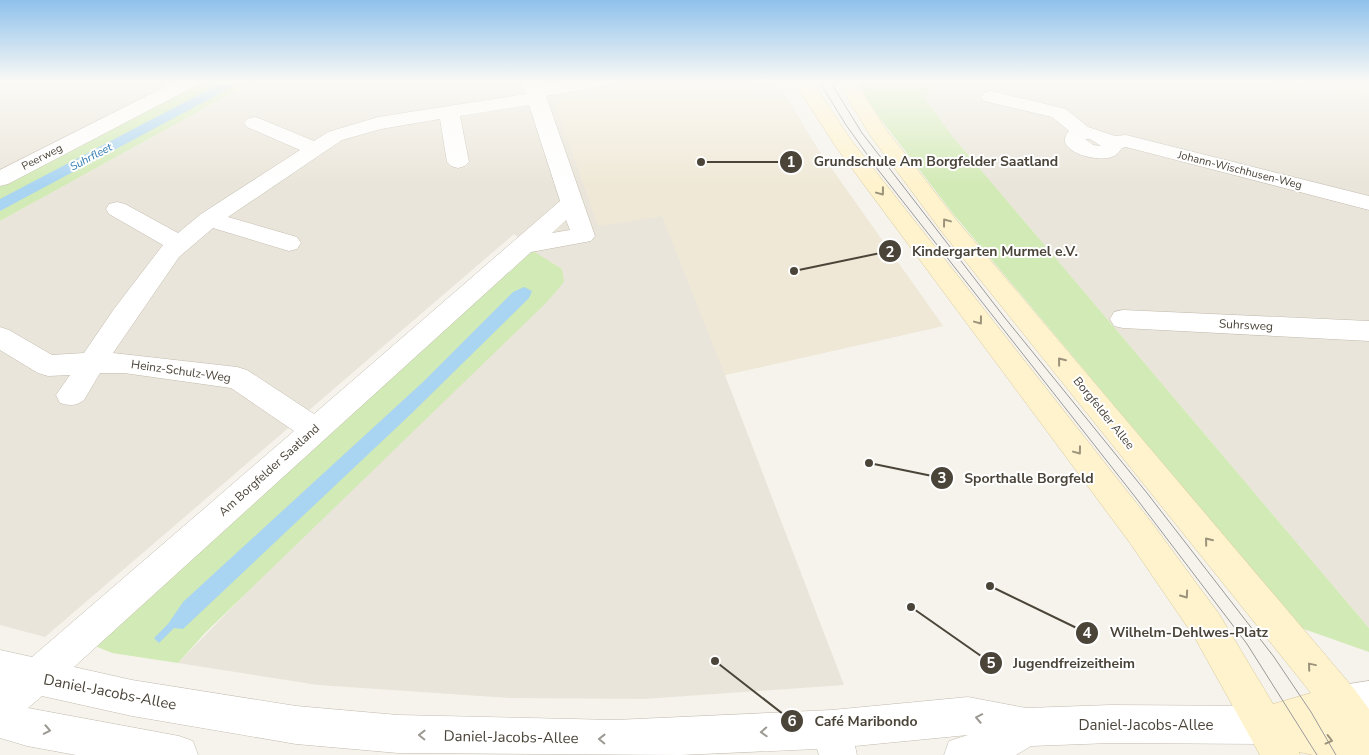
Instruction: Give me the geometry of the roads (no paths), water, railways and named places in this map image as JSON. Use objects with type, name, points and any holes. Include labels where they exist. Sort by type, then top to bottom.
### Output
[{"type":"main road","points":[[825,116],[843,143],[1141,533],[1208,626],[1273,740]]},
{"type":"main road","name":"Borgfelder Allee","points":[[868,116],[950,227],[1356,701],[1369,740]]},
{"type":"main road","points":[[1273,740],[1356,701]]},
{"type":"main road","points":[[1273,740],[1369,749]]},
{"type":"street","name":"Peerweg","points":[[0,179],[122,116]]},
{"type":"street","points":[[70,395],[74,392],[123,316],[171,251],[209,219],[335,136],[378,123],[422,116]]},
{"type":"street","points":[[450,116],[458,162]]},
{"type":"street","name":"Am Borgfelder Saatland","points":[[10,694],[316,429],[572,203],[543,116]]},
{"type":"street","name":"Johann-Wischhusen-Weg","points":[[1064,116],[1082,132],[1095,133],[1110,141],[1126,141],[1369,203]]},
{"type":"street","points":[[254,123],[315,149]]},
{"type":"street","points":[[117,209],[180,244]]},
{"type":"street","points":[[209,219],[289,243]]},
{"type":"street","name":"Suhrsweg","points":[[1123,319],[1369,332]]},
{"type":"street","name":"Heinz-Schulz-Weg","points":[[0,337],[48,366],[124,363],[237,378],[316,429]]},
{"type":"street","name":"Daniel-Jacobs-Allee","points":[[10,694],[132,698],[286,723],[398,734],[835,742],[968,716],[1026,727],[1111,724],[1273,740]]},
{"type":"street","points":[[10,694],[28,727],[179,755]]},
{"type":"street","name":"Daniel-Jacobs-Allee","points":[[963,755],[989,750],[1026,727]]},
{"type":"water","name":"Suhrfleet","points":[[158,116],[177,116],[0,211],[0,199]]},
{"type":"water","points":[[524,287],[532,291],[529,298],[412,413],[183,629],[174,628],[159,643],[154,638],[168,624],[183,602],[423,382],[513,292]]},
{"type":"tram line","points":[[841,116],[879,171],[1136,498],[1247,644],[1317,755]]},
{"type":"tram line","points":[[852,116],[862,133],[1005,318],[1147,493],[1274,657],[1311,712],[1336,755]]},
{"type":"place","name":"Grundschule Am Borgfelder Saatland","points":[[701,162]]},
{"type":"place","name":"Kindergarten Murmel e.V.","points":[[794,271]]},
{"type":"place","name":"Sporthalle Borgfeld","points":[[869,463]]},
{"type":"place","name":"Wilhelm-Dehlwes-Platz","points":[[990,586]]},
{"type":"place","name":"Jugendfreizeitheim","points":[[911,607]]},
{"type":"place","name":"Café Maribondo","points":[[715,661]]}]
